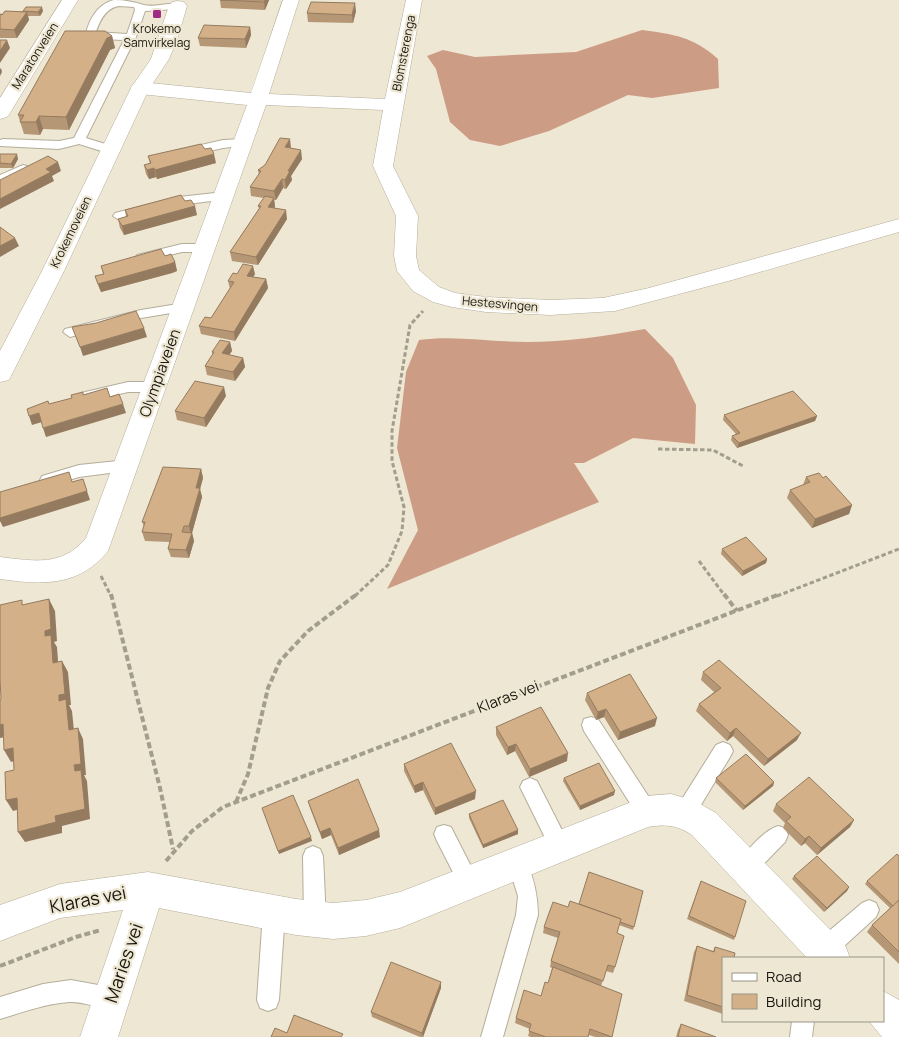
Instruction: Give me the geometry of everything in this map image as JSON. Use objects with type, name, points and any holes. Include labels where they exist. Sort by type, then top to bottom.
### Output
[{"type":"street","name":"Maratonveien","points":[[0,112],[70,0]]},
{"type":"street","name":"Olympiaveien","points":[[85,559],[98,543],[127,466],[243,143],[291,0]]},
{"type":"street","name":"Blomsterenga","points":[[393,105],[414,0]]},
{"type":"street","name":"Krokemoveien","points":[[0,374],[137,96],[156,70],[172,31],[179,3]]},
{"type":"street","points":[[137,96],[393,105]]},
{"type":"street","name":"Hestesvingen","points":[[393,105],[383,166],[385,175],[404,203],[408,218],[403,254],[405,265],[419,283],[439,295],[459,302],[542,308],[605,304],[773,263],[899,225]]},
{"type":"street","points":[[0,568],[47,572],[78,564],[85,559]]},
{"type":"street","name":"Klaras vei","points":[[0,923],[60,901],[148,889],[315,920],[333,921],[374,916],[400,910],[647,812],[666,808],[686,811]]},
{"type":"street","points":[[686,811],[704,824],[747,867],[825,956]]},
{"type":"street","name":"Maries vei","points":[[99,1037],[148,889]]},
{"type":"street","points":[[884,1011],[899,1027]]},
{"type":"lane","points":[[131,37],[97,36],[91,33],[91,30],[106,6],[133,4],[140,8],[179,3]]},
{"type":"lane","points":[[79,140],[131,37],[140,8]]},
{"type":"lane","points":[[3,143],[65,145],[79,140],[111,150]]},
{"type":"lane","points":[[170,156],[222,144],[243,143]]},
{"type":"lane","points":[[0,180],[23,169]]},
{"type":"lane","points":[[119,216],[179,201],[224,196]]},
{"type":"lane","points":[[129,262],[182,248],[205,248]]},
{"type":"lane","points":[[70,332],[141,314],[184,307]]},
{"type":"lane","points":[[74,400],[128,387],[156,387]]},
{"type":"lane","points":[[33,484],[79,471],[127,466]]},
{"type":"lane","points":[[591,725],[647,812]]},
{"type":"lane","points":[[686,811],[723,751]]},
{"type":"lane","points":[[530,787],[560,847]]},
{"type":"lane","points":[[444,834],[469,883]]},
{"type":"lane","points":[[747,867],[778,835]]},
{"type":"lane","points":[[313,856],[315,920]]},
{"type":"lane","points":[[492,1037],[527,915],[528,896],[518,864]]},
{"type":"lane","points":[[825,956],[869,910]]},
{"type":"lane","points":[[268,1000],[274,913]]},
{"type":"lane","points":[[0,1008],[43,995],[71,991],[112,997]]},
{"type":"lane","points":[[801,1037],[803,1022]]},
{"type":"path","points":[[236,802],[248,775],[270,683],[280,661],[312,625],[355,596],[384,570],[395,552],[403,527],[404,503],[392,461],[393,432],[408,333],[414,318],[439,295]]},
{"type":"path","points":[[658,449],[713,450],[743,466]]},
{"type":"path","name":"Klaras vei","points":[[148,889],[173,850],[202,821],[223,807],[899,549]]},
{"type":"path","points":[[85,559],[104,579],[110,592],[160,788],[173,850]]},
{"type":"path","points":[[699,561],[737,611]]},
{"type":"path","points":[[0,966],[76,937],[99,931],[116,929],[134,933]]},
{"type":"shaded area","points":[[642,30],[683,38],[692,41],[709,52],[718,59],[719,88],[652,98],[628,95],[549,131],[500,146],[470,140],[450,122],[436,69],[427,56],[443,50],[475,57],[576,52]]},
{"type":"shaded area","points":[[645,329],[673,358],[696,405],[695,444],[633,438],[584,463],[574,463],[599,502],[387,589],[418,530],[397,448],[406,372],[419,340],[445,338],[541,342],[586,338]]},
{"type":"building","points":[[220,0],[265,0],[264,2]]},
{"type":"building","points":[[311,2],[355,3],[352,15],[307,13]]},
{"type":"building","points":[[26,7],[42,7],[38,12],[23,11]]},
{"type":"building","points":[[5,11],[27,12],[14,30],[0,29],[0,14],[2,15]]},
{"type":"building","points":[[204,25],[250,27],[245,39],[198,38]]},
{"type":"building","points":[[65,31],[105,31],[112,36],[107,38],[66,117],[39,116],[36,122],[20,122],[24,115],[18,115]]},
{"type":"building","points":[[0,40],[7,40],[0,51]]},
{"type":"building","points":[[280,138],[290,139],[285,147],[301,150],[288,171],[290,171],[285,180],[282,179],[274,191],[250,187],[261,171],[258,170],[265,165]]},
{"type":"building","points":[[201,144],[205,149],[211,148],[214,154],[155,170],[154,168],[147,170],[144,165],[151,163],[148,156]]},
{"type":"building","points":[[0,154],[17,154],[11,164],[0,163]]},
{"type":"building","points":[[48,156],[58,162],[46,169],[51,172],[0,199],[0,180]]},
{"type":"building","points":[[181,195],[185,201],[191,200],[195,206],[122,226],[118,219],[128,216],[125,210]]},
{"type":"building","points":[[265,196],[274,198],[268,207],[286,210],[256,257],[230,252],[261,206],[258,206]]},
{"type":"building","points":[[0,227],[15,238],[0,246]]},
{"type":"building","points":[[161,249],[165,256],[171,254],[175,262],[98,284],[95,276],[104,274],[101,266]]},
{"type":"building","points":[[243,264],[253,266],[247,276],[266,279],[234,332],[199,326],[205,317],[211,318],[234,282],[228,281],[233,273],[237,274]]},
{"type":"building","points":[[136,311],[144,328],[80,347],[72,327],[96,323]]},
{"type":"building","points":[[220,340],[230,342],[222,353],[243,358],[233,372],[205,366]]},
{"type":"building","points":[[195,381],[224,387],[204,418],[175,411]]},
{"type":"building","points":[[107,388],[110,397],[119,394],[123,404],[43,428],[39,413],[29,416],[27,409],[48,401],[49,404],[72,398],[71,395],[83,392],[83,395]]},
{"type":"building","points":[[793,391],[817,416],[739,443],[732,436],[740,433],[724,415]]},
{"type":"building","points":[[163,467],[201,469],[196,488],[200,488],[189,526],[184,526],[182,532],[192,533],[186,550],[168,549],[172,534],[142,532],[145,522],[142,522]]},
{"type":"building","points":[[69,472],[72,482],[83,479],[87,491],[0,518],[0,492]]},
{"type":"building","points":[[819,473],[823,478],[826,476],[852,505],[815,519],[790,490],[810,482],[806,477]]},
{"type":"building","points":[[746,537],[767,559],[743,571],[722,549]]},
{"type":"building","points":[[49,599],[51,629],[45,631],[45,636],[51,635],[53,663],[62,661],[65,694],[59,695],[59,701],[66,699],[69,730],[78,728],[81,764],[74,765],[75,771],[81,770],[85,809],[55,816],[56,822],[18,832],[17,798],[6,800],[5,772],[14,770],[13,748],[4,750],[3,724],[0,725],[0,605],[22,600],[22,605]]},
{"type":"building","points":[[719,660],[801,733],[768,759],[736,728],[730,733],[699,704],[721,688],[703,672]]},
{"type":"building","points":[[630,674],[657,718],[620,732],[606,709],[598,712],[587,693]]},
{"type":"building","points":[[541,707],[568,753],[530,769],[516,744],[508,747],[496,727]]},
{"type":"building","points":[[451,743],[476,791],[435,808],[423,782],[414,786],[404,764]]},
{"type":"building","points":[[746,754],[774,782],[745,806],[716,778]]},
{"type":"building","points":[[599,763],[615,791],[580,806],[564,778]]},
{"type":"building","points":[[809,777],[854,820],[821,848],[809,836],[805,839],[786,821],[791,817],[776,804]]},
{"type":"building","points":[[358,779],[379,830],[338,848],[330,828],[320,832],[308,801]]},
{"type":"building","points":[[293,795],[311,837],[278,851],[262,808]]},
{"type":"building","points":[[503,800],[518,830],[483,845],[469,814]]},
{"type":"building","points":[[897,854],[899,856],[899,900],[893,906],[867,881]]},
{"type":"building","points":[[817,856],[849,887],[827,908],[794,876]]},
{"type":"building","points":[[589,872],[643,891],[634,927],[620,922],[621,919],[579,904]]},
{"type":"building","points":[[701,881],[746,901],[735,937],[689,916]]},
{"type":"building","points":[[899,900],[899,952],[872,925]]},
{"type":"building","points":[[570,901],[621,919],[617,933],[624,936],[615,967],[608,965],[603,981],[551,961],[560,932],[544,927],[553,902],[568,907]]},
{"type":"building","points":[[697,946],[714,952],[715,947],[735,953],[734,957],[722,957],[722,1007],[687,995]]},
{"type":"building","points":[[391,962],[441,982],[422,1033],[371,1012]]},
{"type":"building","points":[[553,967],[622,994],[612,1037],[590,1029],[588,1037],[546,1037],[529,1031],[531,1024],[516,1018],[524,990],[541,996],[545,982],[548,983]]},
{"type":"building","points":[[294,1015],[343,1034],[341,1037],[271,1037],[275,1028],[287,1033]]},
{"type":"building","points":[[681,1024],[716,1037],[678,1037]]},
{"type":"place","name":"Krokemo Samvirkelag","points":[[157,14]]}]
